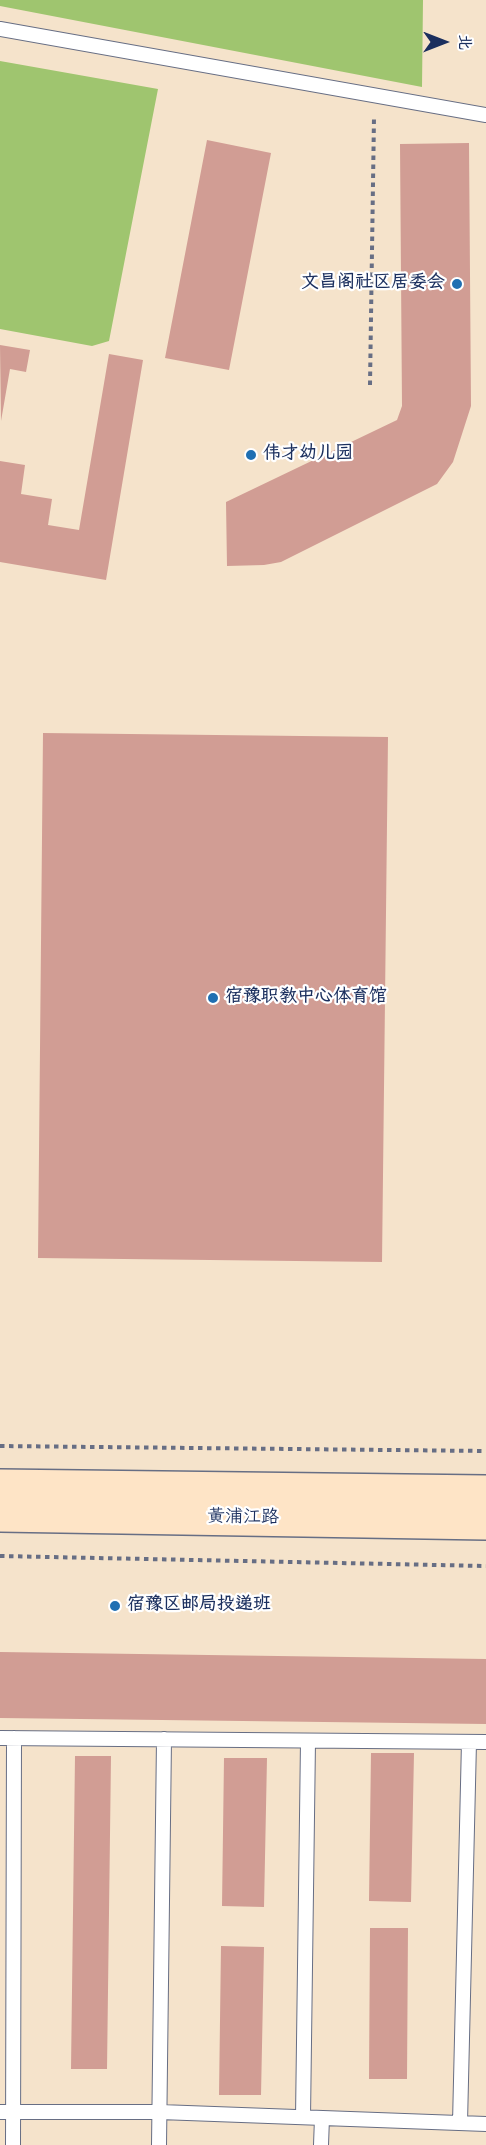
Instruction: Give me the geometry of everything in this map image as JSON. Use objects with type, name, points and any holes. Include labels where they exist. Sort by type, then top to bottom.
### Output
[{"type":"street","name":"黄浦江路","points":[[0,1486],[486,1492]]},
{"type":"street","name":"黄浦江路","points":[[0,1515],[486,1523]]},
{"type":"lane","points":[[0,29],[486,115]]},
{"type":"lane","points":[[13,2145],[6,2113],[7,1738],[486,1742]]},
{"type":"lane","points":[[159,2145],[164,1739]]},
{"type":"lane","points":[[303,2117],[308,1741]]},
{"type":"lane","points":[[460,2123],[469,1742]]},
{"type":"lane","points":[[6,2113],[160,2112],[486,2124]]},
{"type":"lane","points":[[321,2145],[322,2118]]},
{"type":"path","points":[[370,385],[374,96]]},
{"type":"path","points":[[0,1446],[486,1451]]},
{"type":"path","points":[[0,1556],[486,1566]]},
{"type":"green space","points":[[0,0],[423,0],[422,87],[0,6]]},
{"type":"green space","points":[[0,61],[158,89],[109,341],[92,346],[0,329]]},
{"type":"building","points":[[207,140],[271,153],[229,370],[165,358]]},
{"type":"building","points":[[469,143],[471,406],[453,462],[437,484],[281,562],[227,566],[226,502],[397,420],[402,406],[400,144]]},
{"type":"building","points":[[0,345],[30,350],[26,372],[10,369],[1,421]]},
{"type":"building","points":[[109,354],[143,360],[106,580],[0,562],[0,461],[25,465],[21,494],[52,499],[48,525],[79,530]]},
{"type":"building","name":"宿豫职教中心体育馆","points":[[43,733],[388,737],[382,1262],[38,1258]]},
{"type":"building","points":[[0,1652],[486,1659],[486,1724],[0,1718]]},
{"type":"building","points":[[371,1753],[414,1753],[411,1902],[369,1901]]},
{"type":"building","points":[[75,1756],[111,1756],[107,2069],[71,2069]]},
{"type":"building","points":[[224,1758],[267,1758],[264,1907],[222,1906]]},
{"type":"building","points":[[370,1928],[408,1928],[407,2079],[369,2079]]},
{"type":"building","points":[[221,1946],[264,1947],[261,2095],[219,2095]]},
{"type":"place","name":"文昌阁社区居委会","points":[[457,284]]},
{"type":"place","name":"伟才幼儿园","points":[[251,455]]},
{"type":"place","name":"宿豫职教中心体育馆","points":[[213,998]]},
{"type":"place","name":"宿豫区邮局投递班","points":[[115,1606]]}]
